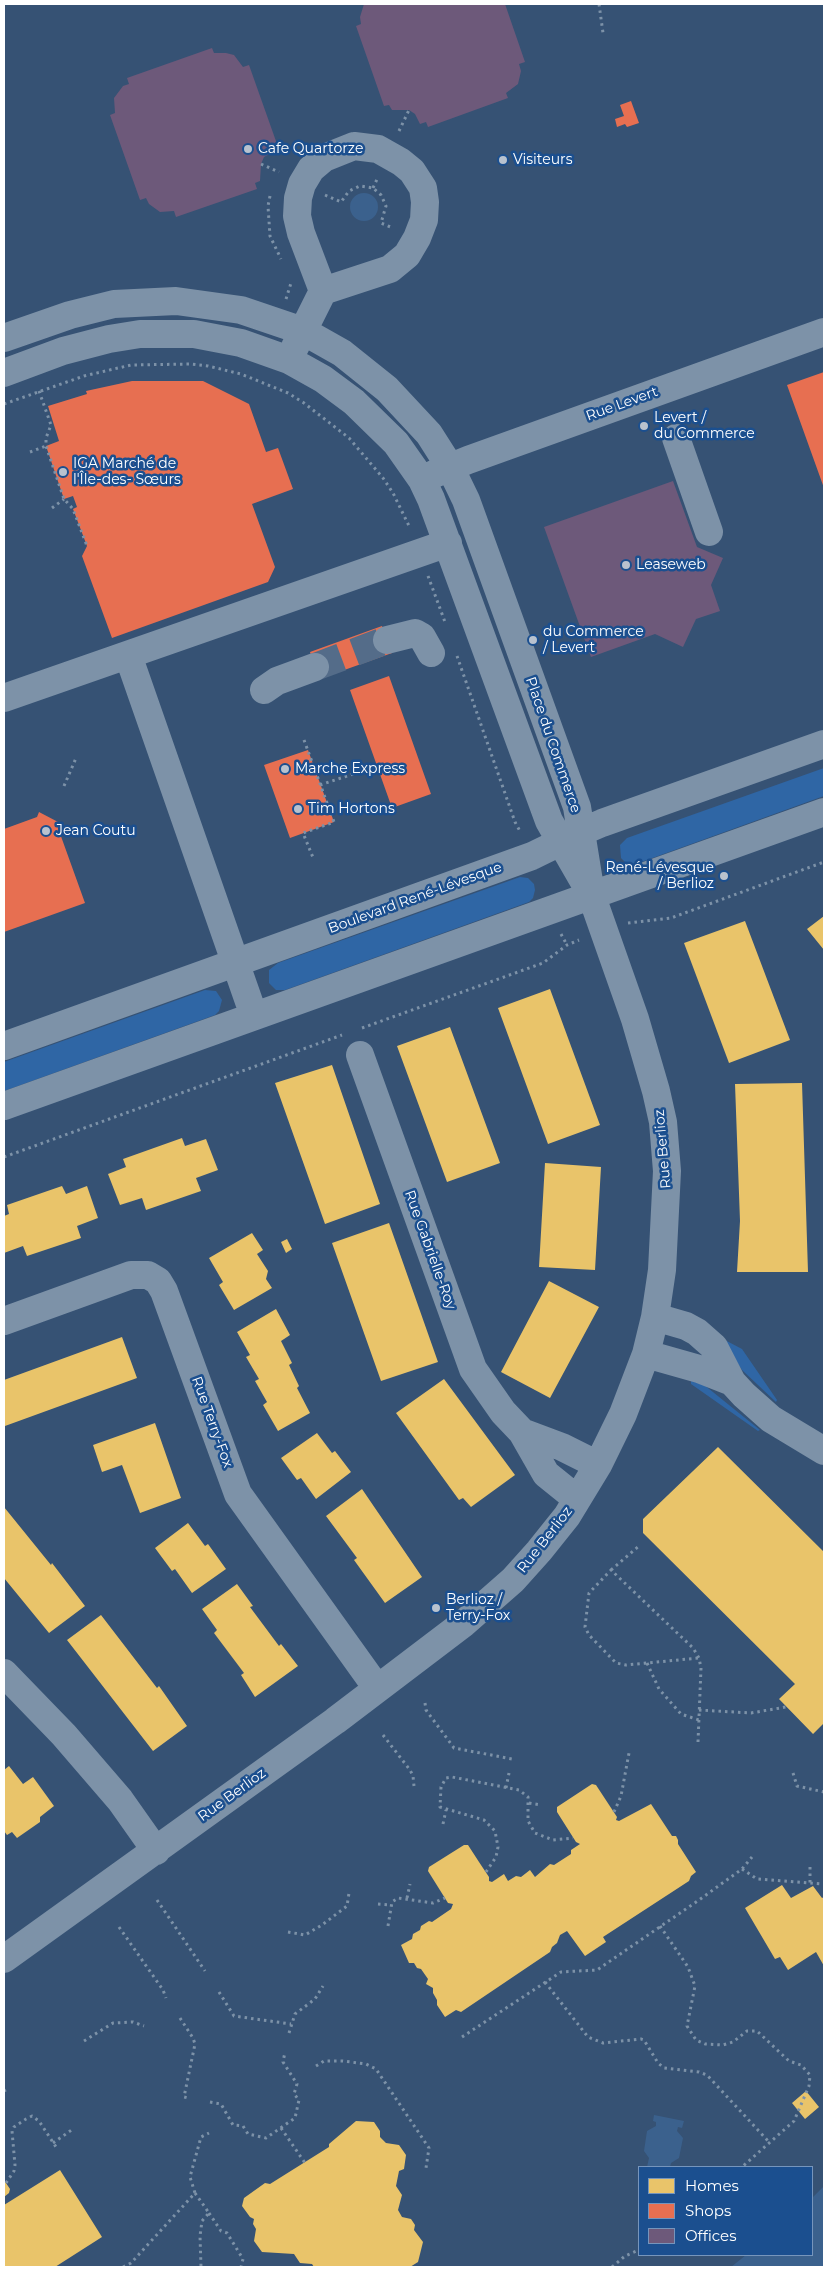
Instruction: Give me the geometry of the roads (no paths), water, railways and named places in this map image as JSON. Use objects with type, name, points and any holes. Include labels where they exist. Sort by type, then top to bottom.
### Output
[{"type":"street","points":[[289,360],[323,291],[390,269],[406,256],[417,238],[424,220],[425,202],[423,188],[412,171],[401,162],[378,149],[354,146],[340,150],[324,158],[311,169],[302,184],[298,198],[297,216],[323,291]]},
{"type":"street","name":"Place du Commerce","points":[[4,338],[99,307],[160,300],[211,304],[242,310],[303,331],[342,353],[387,389],[429,434],[450,467],[478,533],[576,807],[571,837]]},
{"type":"street","name":"Rue Levert","points":[[422,480],[450,467],[824,332]]},
{"type":"street","name":"Place du Commerce","points":[[4,373],[95,342],[140,334],[176,333],[210,336],[241,343],[289,360],[323,379],[354,402],[396,443],[422,480],[448,543],[545,812],[571,837],[591,894]]},
{"type":"street","points":[[676,438],[709,532]]},
{"type":"street","points":[[4,698],[448,543]]},
{"type":"street","points":[[387,640],[415,633],[422,637],[430,653]]},
{"type":"street","points":[[128,655],[254,1016]]},
{"type":"street","points":[[264,690],[277,681],[315,667]]},
{"type":"street","name":"Boulevard René-Lévesque","points":[[4,1046],[532,856],[571,837],[824,744]]},
{"type":"street","points":[[4,1106],[824,812]]},
{"type":"street","name":"Rue Berlioz","points":[[4,1960],[156,1851],[472,1616],[513,1580],[555,1532],[598,1466],[623,1414],[646,1354],[655,1317],[662,1270],[667,1209],[667,1171],[663,1122],[653,1076],[591,894]]},
{"type":"street","name":"Rue Gabrielle-Roy","points":[[355,1039],[473,1369],[503,1412],[522,1432],[546,1474],[577,1499]]},
{"type":"street","name":"Rue Terry-Fox","points":[[4,1322],[131,1275],[142,1274],[158,1281],[164,1290],[238,1494],[377,1688]]},
{"type":"street","points":[[655,1317],[686,1326],[697,1332],[714,1347],[732,1382],[771,1419],[824,1451]]},
{"type":"street","points":[[646,1354],[699,1369],[732,1382]]},
{"type":"street","name":"Rue Gabrielle-Roy","points":[[522,1432],[562,1446],[598,1466]]},
{"type":"street","points":[[4,1673],[64,1735],[120,1800],[156,1851]]},
{"type":"tunnel","points":[[315,667],[387,640]]},
{"type":"place","name":"Cafe Quartorze","points":[[248,149]]},
{"type":"place","name":"Visiteurs","points":[[503,160]]},
{"type":"place","name":"Levert / du Commerce","points":[[644,426]]},
{"type":"place","name":"IGA Marché de l'Île-des- Sœurs","points":[[63,472]]},
{"type":"place","name":"Leaseweb","points":[[626,565]]},
{"type":"place","name":"du Commerce / Levert","points":[[533,640]]},
{"type":"place","name":"Marche Express","points":[[285,769]]},
{"type":"place","name":"Tim Hortons","points":[[298,809]]},
{"type":"place","name":"Jean Coutu","points":[[46,831]]},
{"type":"place","name":"René-Lévesque / Berlioz","points":[[724,876]]},
{"type":"place","name":"Berlioz / Terry-Fox","points":[[436,1608]]}]
